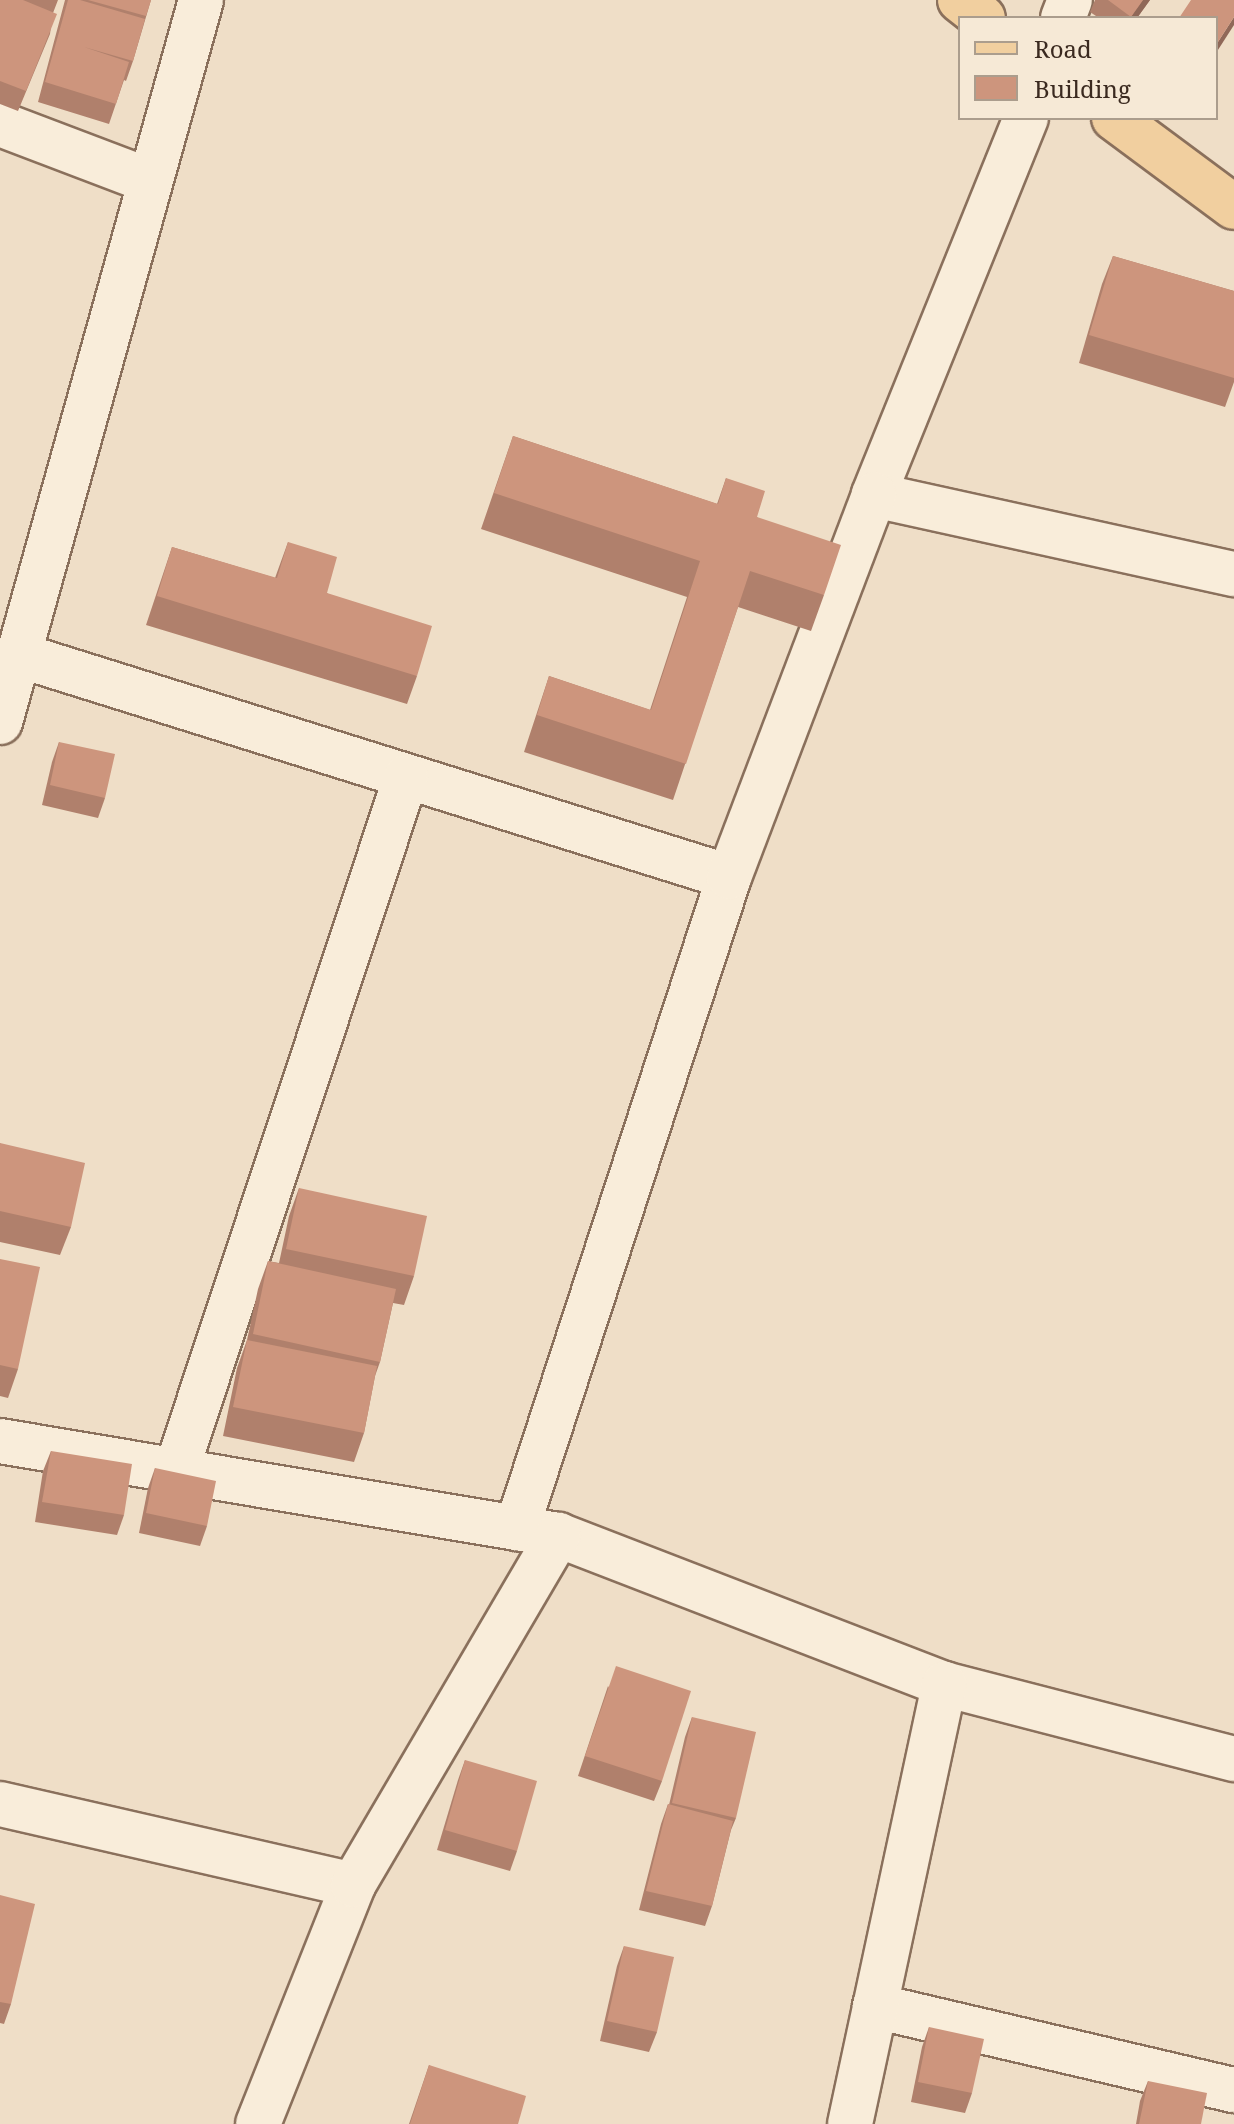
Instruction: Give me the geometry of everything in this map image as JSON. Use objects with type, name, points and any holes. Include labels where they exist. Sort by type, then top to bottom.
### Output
[{"type":"main road","points":[[960,0],[980,16]]},
{"type":"main road","points":[[1117,120],[1234,207]]},
{"type":"street","points":[[0,722],[16,626],[201,0]]},
{"type":"street","points":[[258,2124],[353,1885],[538,1532],[729,877],[874,495],[1025,120]]},
{"type":"street","points":[[0,124],[150,181]]},
{"type":"street","points":[[874,495],[1234,574]]},
{"type":"street","points":[[16,626],[406,777],[729,877]]},
{"type":"street","points":[[176,1471],[406,777]]},
{"type":"street","points":[[0,1441],[538,1532],[944,1684],[1234,1759]]},
{"type":"street","points":[[850,2124],[944,1684]]},
{"type":"street","points":[[0,1804],[353,1885]]},
{"type":"street","points":[[875,2006],[1234,2090]]},
{"type":"building","points":[[0,0],[23,0],[57,14],[26,91],[0,81]]},
{"type":"building","points":[[68,0],[80,0],[145,19],[133,61],[84,47],[129,62],[116,104],[45,82]]},
{"type":"building","points":[[88,0],[151,0],[146,16]]},
{"type":"building","points":[[1108,0],[1143,0],[1130,16]]},
{"type":"building","points":[[1191,0],[1234,0],[1234,17],[1218,42],[1218,16],[1180,16]]},
{"type":"building","points":[[1113,256],[1234,291],[1234,378],[1089,335]]},
{"type":"building","points":[[513,436],[718,504],[726,478],[765,491],[757,517],[841,545],[824,595],[750,571],[686,764],[537,715],[549,676],[651,710],[700,561],[494,493]]},
{"type":"building","points":[[288,542],[337,557],[327,593],[432,626],[417,676],[157,596],[172,547],[277,578]]},
{"type":"building","points":[[59,742],[115,754],[105,798],[50,785]]},
{"type":"building","points":[[0,1143],[85,1163],[71,1227],[0,1211]]},
{"type":"building","points":[[299,1188],[427,1216],[414,1276],[286,1249]]},
{"type":"building","points":[[0,1259],[40,1267],[18,1369],[0,1365]]},
{"type":"building","points":[[268,1261],[396,1289],[380,1362],[253,1334]]},
{"type":"building","points":[[247,1340],[377,1366],[364,1433],[233,1407]]},
{"type":"building","points":[[51,1451],[132,1464],[124,1515],[42,1502]]},
{"type":"building","points":[[155,1468],[216,1481],[207,1526],[146,1513]]},
{"type":"building","points":[[616,1666],[691,1691],[662,1781],[585,1756]]},
{"type":"building","points":[[692,1717],[756,1732],[736,1818],[672,1803]]},
{"type":"building","points":[[465,1760],[537,1781],[517,1851],[445,1830]]},
{"type":"building","points":[[668,1804],[733,1821],[712,1906],[646,1891]]},
{"type":"building","points":[[0,1895],[35,1904],[11,2004],[0,2002]]},
{"type":"building","points":[[624,1946],[674,1957],[657,2032],[607,2021]]},
{"type":"building","points":[[929,2027],[984,2039],[972,2093],[918,2082]]},
{"type":"building","points":[[429,2065],[526,2096],[518,2124],[410,2124]]},
{"type":"building","points":[[1148,2081],[1207,2093],[1201,2124],[1139,2124]]}]
